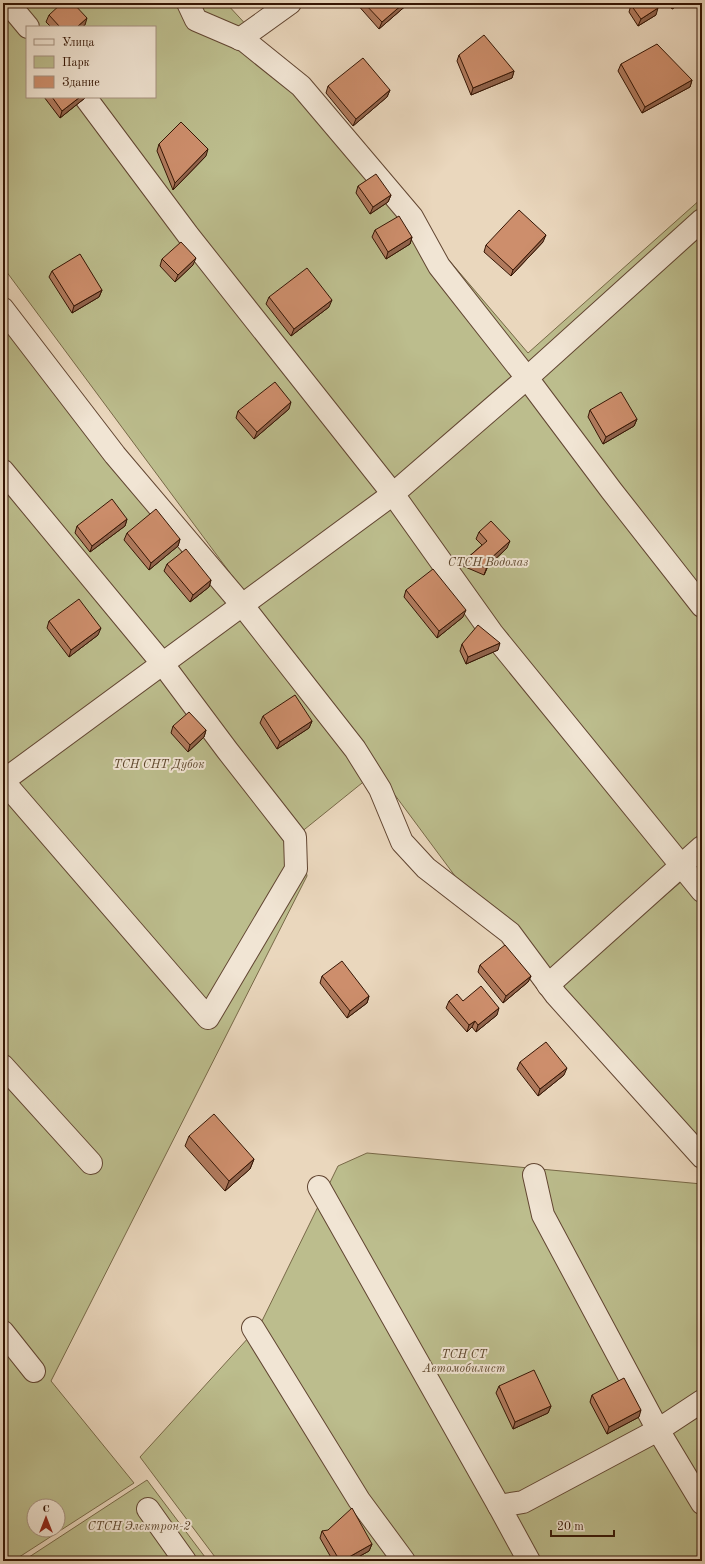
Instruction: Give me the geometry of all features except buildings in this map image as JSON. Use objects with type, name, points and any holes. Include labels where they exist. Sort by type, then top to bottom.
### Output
[{"type":"street","points":[[8,3],[27,26]]},
{"type":"street","points":[[188,3],[196,20],[245,41],[301,86],[412,217],[439,266],[702,606]]},
{"type":"street","points":[[240,39],[290,3]]},
{"type":"street","points":[[86,98],[188,235],[394,494],[492,634],[680,866],[702,891]]},
{"type":"street","points":[[3,471],[17,490],[162,664],[295,837],[296,869],[208,1018],[3,781],[162,664],[243,606],[394,494],[699,228]]},
{"type":"street","points":[[3,309],[115,455],[243,606],[355,749],[380,789],[402,842],[426,868],[510,933],[548,985],[702,1157]]},
{"type":"street","points":[[548,985],[702,847]]},
{"type":"street","points":[[3,1066],[91,1163]]},
{"type":"street","points":[[534,1176],[543,1215],[658,1430],[702,1503]]},
{"type":"street","points":[[319,1187],[529,1561]]},
{"type":"street","points":[[253,1328],[359,1500],[404,1561]]},
{"type":"street","points":[[3,1332],[34,1371]]},
{"type":"street","points":[[499,1506],[523,1502],[658,1430],[702,1401]]},
{"type":"street","points":[[148,1510],[185,1561]]},
{"type":"green space","name":"СТСН Водолаз","points":[[3,3],[226,3],[277,58],[528,353],[702,198],[702,855],[538,990],[504,942],[3,267]]},
{"type":"green space","points":[[247,3],[277,3],[267,9]]},
{"type":"green space","name":"ТСН СНТ Дубок","points":[[3,305],[367,779],[300,833],[307,876],[51,1381],[134,1483],[66,1527],[66,1498],[26,1498],[26,1538],[49,1538],[13,1561],[3,1561]]},
{"type":"green space","points":[[702,864],[702,1147],[560,985]]},
{"type":"green space","name":"ТСН СТ Автомобилист","points":[[367,1153],[702,1184],[702,1561],[218,1561],[140,1457],[260,1325],[338,1166]]},
{"type":"green space","name":"СТСН Электрон-2","points":[[147,1480],[208,1561],[23,1561],[58,1538],[66,1538],[66,1533]]}]
